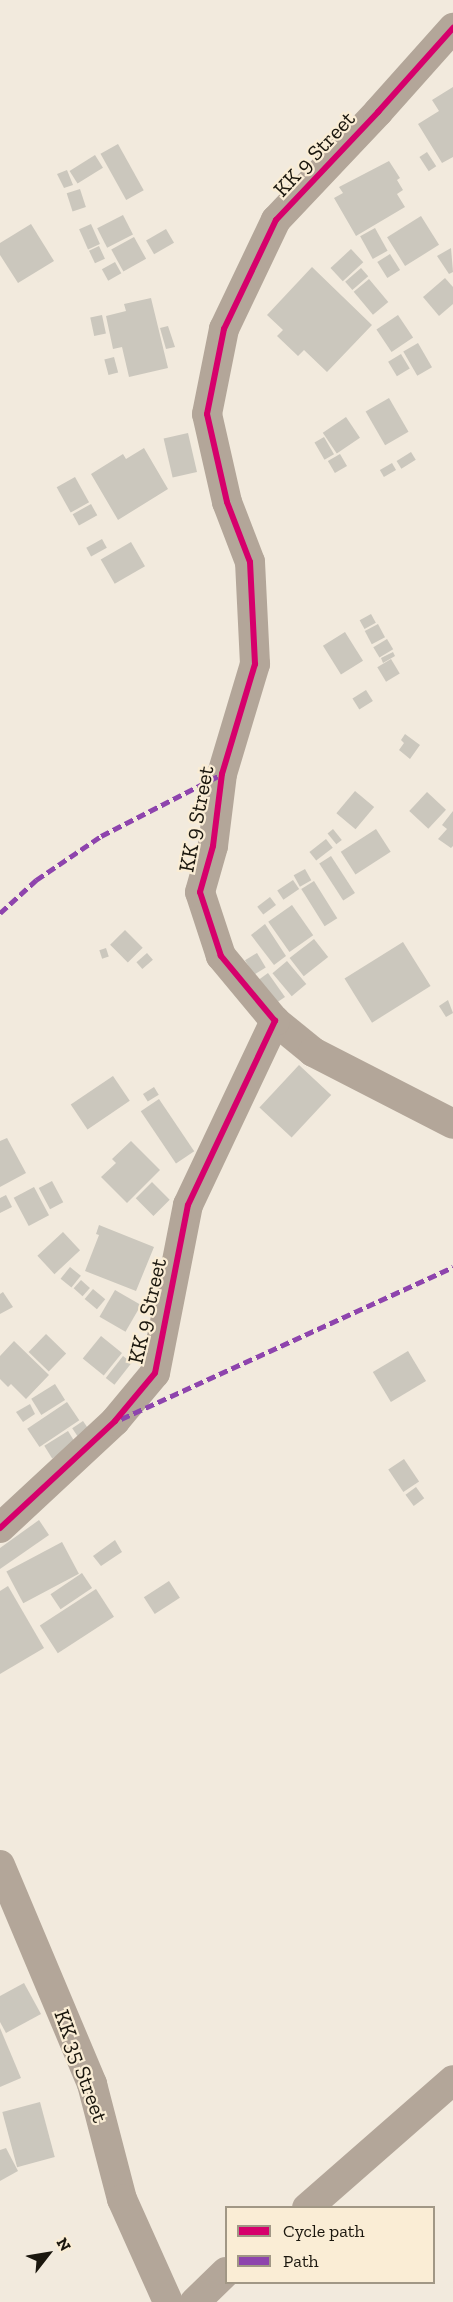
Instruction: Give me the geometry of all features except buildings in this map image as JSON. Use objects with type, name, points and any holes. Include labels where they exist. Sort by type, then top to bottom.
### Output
[{"type":"street","name":"KK 9 Street","points":[[0,1528],[115,1421],[155,1373],[188,1205],[275,1021],[221,956],[200,892],[213,846],[222,774],[255,664],[250,562],[227,502],[207,414],[224,329],[276,220],[453,28]]},
{"type":"street","points":[[275,1021],[313,1052],[453,1124]]},
{"type":"street","name":"KK 35 Street","points":[[0,1865],[92,2084],[122,2199],[168,2302]]},
{"type":"street","points":[[309,2206],[453,2080]]},
{"type":"street","points":[[195,2302],[225,2273]]},
{"type":"marked path","points":[[0,913],[36,880],[101,836],[222,774]]},
{"type":"marked path","points":[[121,1419],[453,1267]]},
{"type":"cycle path","points":[[0,1528],[115,1421],[155,1373],[188,1205],[275,1021],[221,956],[200,892],[213,846],[222,774],[255,664],[250,562],[227,502],[207,414],[224,329],[276,220],[453,28]]}]
